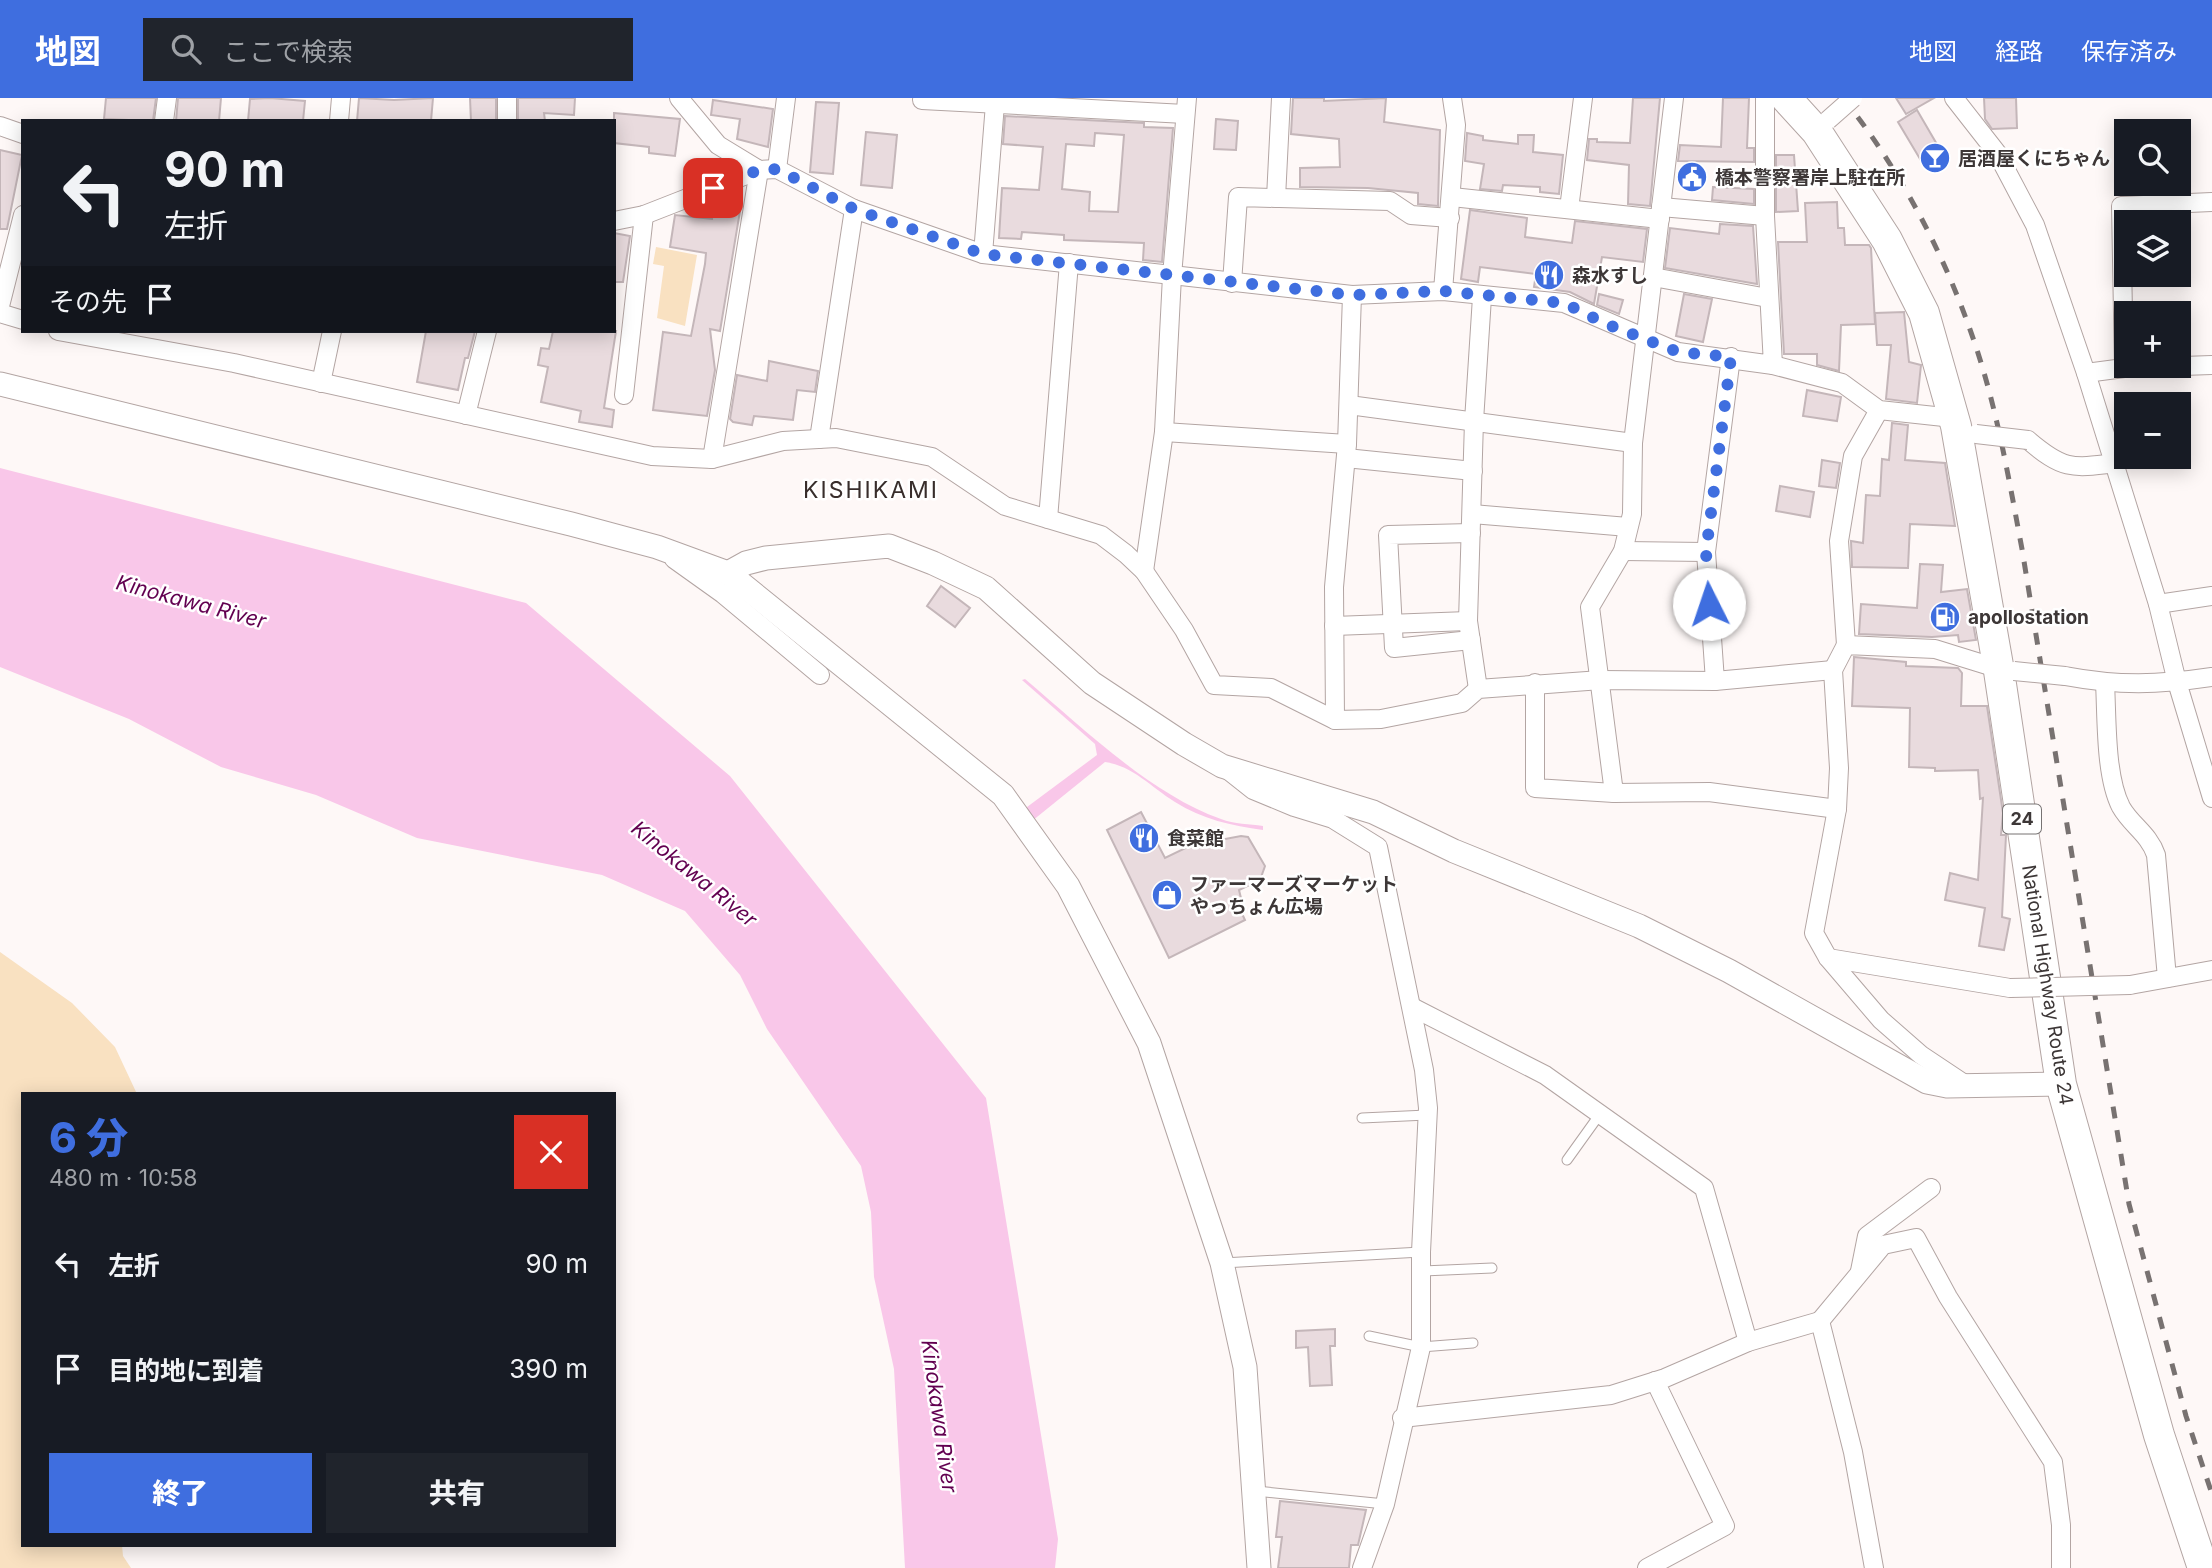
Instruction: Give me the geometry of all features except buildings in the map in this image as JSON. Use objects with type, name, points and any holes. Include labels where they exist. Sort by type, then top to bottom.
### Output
[{"type":"highway","name":"National Highway Route 24","points":[[1786,98],[1823,126],[1887,240],[1924,313],[1966,430],[2006,671],[2061,1084],[2159,1435],[2197,1559]]},
{"type":"street","points":[[164,119],[167,98]]},
{"type":"street","points":[[339,119],[341,98]]},
{"type":"street","points":[[507,98],[508,119]]},
{"type":"street","points":[[679,98],[718,145],[854,209],[983,254],[1352,295],[1443,291],[1564,303],[1678,352],[1731,357],[1773,365],[1842,383],[1879,410],[1944,417],[1966,430],[2028,440],[2049,458],[2076,468],[2114,463],[2035,225],[1997,153],[1954,98]]},
{"type":"street","points":[[712,459],[768,170],[786,98]]},
{"type":"street","points":[[1276,198],[1281,98]]},
{"type":"street","points":[[1443,291],[1456,125],[1452,98]]},
{"type":"street","points":[[1569,209],[1583,98]]},
{"type":"street","points":[[1615,793],[1590,607],[1623,551],[1632,514],[1633,443],[1674,98]]},
{"type":"street","points":[[1765,98],[1765,216],[1773,365]]},
{"type":"street","points":[[1823,126],[1853,98]]},
{"type":"street","points":[[922,100],[1186,106],[1172,276],[1164,432],[1144,571]]},
{"type":"street","points":[[983,254],[995,103]]},
{"type":"street","points":[[0,126],[21,133]]},
{"type":"street","points":[[616,221],[644,215],[768,170]]},
{"type":"street","points":[[1232,283],[1238,197],[1390,201],[1411,215],[1450,218]]},
{"type":"street","points":[[1452,197],[1569,209],[1765,216]]},
{"type":"street","points":[[2122,301],[2120,206],[2212,202]]},
{"type":"street","points":[[819,439],[854,209]]},
{"type":"street","points":[[624,396],[644,215]]},
{"type":"street","points":[[0,306],[21,223]]},
{"type":"street","points":[[1048,519],[1069,263]]},
{"type":"street","points":[[1654,278],[1768,298]]},
{"type":"street","points":[[1335,720],[1334,587],[1347,451],[1352,295]]},
{"type":"street","points":[[1478,689],[1468,621],[1474,421],[1482,296]]},
{"type":"street","points":[[0,313],[21,319]]},
{"type":"street","points":[[82,333],[152,339],[321,383],[652,456],[712,459],[783,441],[836,438],[932,457],[1005,506],[1101,535],[1144,571],[1184,630],[1214,685],[1271,688],[1335,720],[1381,719],[1462,703],[1478,689],[1535,683],[1601,680],[1715,681],[1833,670]]},
{"type":"street","points":[[321,383],[332,333]]},
{"type":"street","points":[[466,415],[486,333]]},
{"type":"street","points":[[1715,681],[1706,552],[1731,357]]},
{"type":"street","points":[[2191,366],[2212,365]]},
{"type":"street","points":[[2086,373],[2114,369]]},
{"type":"street","points":[[0,384],[538,515],[657,547],[728,573],[1003,795],[1061,875],[1149,1043],[1222,1263],[1245,1367],[1256,1491],[1259,1568]]},
{"type":"street","points":[[1349,405],[1633,443]]},
{"type":"street","points":[[1879,410],[1853,456],[1839,541],[1846,645],[1833,670],[1839,768],[1837,809],[1814,933],[1828,958],[1881,1020],[1921,1055],[1966,1084]]},
{"type":"street","points":[[1164,432],[1347,451],[1473,471]]},
{"type":"street","points":[[2116,469],[2158,604],[2177,682],[2212,798]]},
{"type":"street","points":[[1472,514],[1628,527]]},
{"type":"street","points":[[1471,533],[1388,535],[1394,648],[1471,640]]},
{"type":"street","points":[[728,573],[766,558],[889,546],[900,550],[986,588],[1092,683],[1222,766],[1253,790],[1333,819],[1378,847],[1412,1007],[1423,1070],[1427,1115],[1421,1252],[1421,1347],[1402,1418],[1385,1504],[1362,1568]]},
{"type":"street","points":[[657,547],[723,594],[820,675]]},
{"type":"street","points":[[1623,551],[1706,552]]},
{"type":"street","points":[[2158,604],[2212,596]]},
{"type":"street","points":[[1334,626],[1468,621]]},
{"type":"street","points":[[1846,645],[1935,649],[2006,671],[2065,676],[2105,683],[2177,682],[2212,677]]},
{"type":"street","points":[[1535,683],[1535,788],[1615,793],[1709,792],[1837,809]]},
{"type":"street","points":[[2105,683],[2114,792],[2123,810],[2151,840],[2156,855],[2167,978]]},
{"type":"street","points":[[1222,766],[1373,812],[1454,851],[1639,926],[1729,971],[1927,1082],[1947,1086],[2061,1084]]},
{"type":"street","points":[[1828,958],[2010,988],[2130,985],[2212,970]]},
{"type":"street","points":[[1412,1007],[1545,1075],[1704,1188],[1748,1342]]},
{"type":"street","points":[[1860,1274],[1867,1236],[1931,1188]]},
{"type":"street","points":[[1402,1418],[1611,1395],[1655,1381],[1748,1342],[1820,1321],[1883,1245],[1916,1238],[1948,1297],[2053,1462],[2061,1525],[2060,1568]]},
{"type":"street","points":[[1820,1321],[1853,1452],[1874,1568]]},
{"type":"street","points":[[1647,1568],[1725,1526],[1655,1381]]},
{"type":"lane","points":[[1567,1160],[1600,1114]]},
{"type":"lane","points":[[1362,1118],[1427,1115]]},
{"type":"lane","points":[[1222,1263],[1421,1252]]},
{"type":"lane","points":[[1423,1271],[1492,1268]]},
{"type":"lane","points":[[1368,1336],[1421,1347],[1473,1343]]},
{"type":"lane","points":[[1256,1491],[1385,1504]]},
{"type":"shaded area","points":[[656,247],[697,255],[685,326],[657,318],[664,266],[653,264]]},
{"type":"shaded area","points":[[0,952],[72,1003],[115,1047],[136,1092],[21,1092],[21,1547],[122,1547],[123,1556],[131,1568],[0,1568]]},
{"type":"water","name":"Kinokawa River","points":[[0,468],[526,603],[730,776],[986,1098],[1058,1539],[1055,1568],[905,1568],[894,1369],[874,1277],[871,1212],[861,1166],[767,1029],[740,975],[685,911],[602,875],[417,838],[316,795],[221,767],[129,719],[0,667]]},
{"type":"water","points":[[1025,679],[1118,758],[1168,793],[1221,819],[1263,826],[1263,830],[1229,824],[1196,813],[1175,802],[1133,772],[1105,762],[1032,821],[1023,810],[1097,755],[1095,744],[1022,680]]},
{"type":"railway","points":[[1843,98],[1902,183],[1935,245],[1974,341],[1989,392],[2022,549],[2129,1204],[2186,1416],[2212,1494]]},
{"type":"place","name":"居酒屋くにちゃん","points":[[1935,158]]},
{"type":"place","name":"橋本警察署岸上駐在所","points":[[1692,177]]},
{"type":"place","name":"森水すし","points":[[1549,275]]},
{"type":"place","name":"apollostation","points":[[1945,617]]},
{"type":"place","name":"食菜館","points":[[1144,838]]},
{"type":"place","name":"ファーマーズマーケット やっちょん広場","points":[[1167,895]]},
{"type":"district","name":"KISHIKAMI","points":[[871,490]]},
{"type":"route","points":[[713,188],[759,170],[777,169],[854,209],[983,254],[1352,295],[1443,291],[1564,303],[1604,323],[1678,352],[1731,357],[1706,552],[1709,604]]}]
